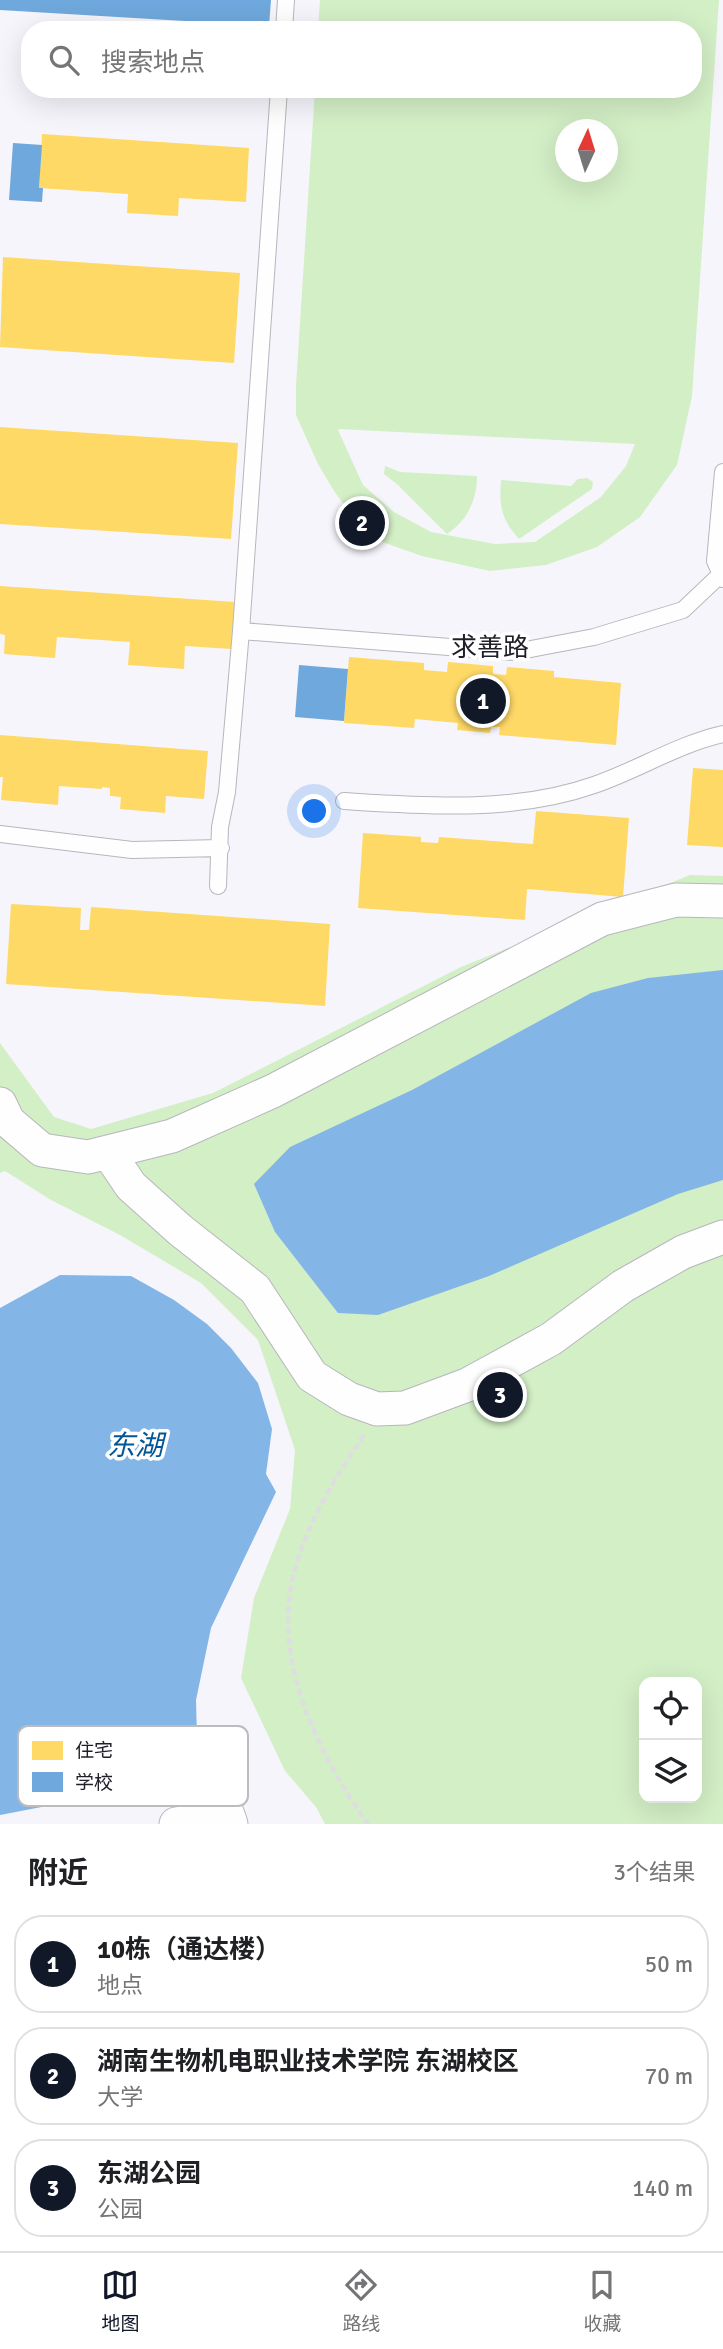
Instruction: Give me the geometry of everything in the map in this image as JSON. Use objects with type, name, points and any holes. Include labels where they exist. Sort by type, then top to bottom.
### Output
[{"type":"street","points":[[6,1124],[42,1150],[88,1157],[172,1136],[273,1091],[602,919],[676,900],[723,901]]},
{"type":"street","points":[[108,1152],[131,1186],[180,1230],[255,1289],[312,1376],[349,1399],[377,1409],[405,1408],[467,1385],[551,1339],[623,1286],[683,1252],[723,1237]]},
{"type":"street","points":[[176,1824],[228,1815],[231,1824]]},
{"type":"lane","points":[[285,21],[286,0]]},
{"type":"lane","points":[[218,886],[220,827],[227,792],[242,631],[278,98]]},
{"type":"lane","points":[[722,577],[715,561],[723,472]]},
{"type":"lane","name":"求善路","points":[[242,631],[515,652],[594,637],[683,610],[722,577]]},
{"type":"lane","points":[[344,801],[422,805],[522,802],[593,786],[702,738],[723,734]]},
{"type":"lane","points":[[0,834],[132,849],[221,848]]},
{"type":"path","points":[[368,1824],[344,1790],[318,1743],[295,1674],[289,1623],[293,1578],[303,1547],[342,1468],[371,1425],[377,1409]]},
{"type":"green space","points":[[320,0],[719,0],[692,396],[677,465],[640,517],[597,547],[546,565],[490,571],[422,556],[368,537],[318,464],[296,415],[314,98],[702,98],[702,21],[319,21]],"holes":[[[338,430],[635,444],[626,466],[601,497],[535,542],[495,544],[431,532],[394,512],[363,485]]]},
{"type":"green space","points":[[385,466],[400,472],[477,476],[470,509],[460,523],[447,534],[384,474]]},
{"type":"green space","points":[[587,478],[593,482],[592,489],[519,539],[508,525],[501,505],[501,480],[571,486],[578,479]]},
{"type":"green space","points":[[690,875],[723,876],[723,1824],[325,1824],[316,1807],[285,1771],[241,1678],[254,1598],[290,1509],[295,1450],[258,1340],[201,1283],[120,1235],[51,1200],[5,1171],[0,1173],[0,1043],[54,1117],[91,1129],[213,1093],[461,967]]},
{"type":"water","points":[[723,970],[723,1180],[678,1194],[489,1276],[378,1315],[338,1313],[275,1232],[254,1184],[290,1147],[412,1090],[591,993],[648,978]]},
{"type":"water","name":"东湖","points":[[60,1275],[131,1276],[174,1300],[207,1324],[231,1348],[258,1383],[272,1429],[266,1474],[276,1492],[211,1628],[196,1700],[197,1726],[18,1726],[18,1806],[47,1806],[0,1815],[0,1308]]},
{"type":"building: 住宅","points":[[42,134],[249,148],[246,202],[179,198],[178,216],[127,213],[128,194],[39,188]]},
{"type":"building: 住宅","points":[[3,257],[240,273],[234,363],[0,347]]},
{"type":"building: 住宅","points":[[0,427],[238,443],[231,539],[0,524]]},
{"type":"building: 住宅","points":[[0,586],[235,602],[231,649],[185,646],[184,669],[128,665],[130,642],[57,637],[55,658],[4,654],[5,635],[0,634]]},
{"type":"building: 住宅","points":[[349,657],[424,663],[424,670],[447,672],[448,662],[493,666],[493,674],[506,675],[507,667],[554,671],[554,677],[621,683],[616,745],[499,735],[500,727],[491,727],[490,733],[457,730],[458,723],[415,719],[414,728],[344,723]]},
{"type":"building: 住宅","points":[[0,735],[208,751],[204,799],[166,796],[165,813],[120,809],[121,797],[110,796],[110,788],[102,787],[59,786],[58,805],[1,800],[3,777],[0,777]]},
{"type":"building: 住宅","points":[[693,768],[723,770],[723,847],[687,845]]},
{"type":"building: 住宅","points":[[536,811],[629,818],[623,897],[527,889],[525,920],[358,908],[363,833],[421,837],[421,842],[438,843],[439,837],[533,844]]},
{"type":"building: 住宅","points":[[11,904],[81,908],[80,930],[89,930],[91,907],[330,924],[325,1006],[6,984]]},
{"type":"building: 学校","points":[[0,0],[271,0],[269,21],[185,21],[0,10]]},
{"type":"building: 学校","points":[[13,143],[42,145],[39,188],[43,188],[42,202],[9,200]]},
{"type":"building: 学校","points":[[299,665],[348,669],[344,721],[295,717]]},
{"type":"place","name":"湖南生物机电职业技术学院 东湖校区","points":[[362,523]]},
{"type":"place","name":"10栋（通达楼）","points":[[483,701]]},
{"type":"place","name":"东湖公园","points":[[500,1395]]}]
